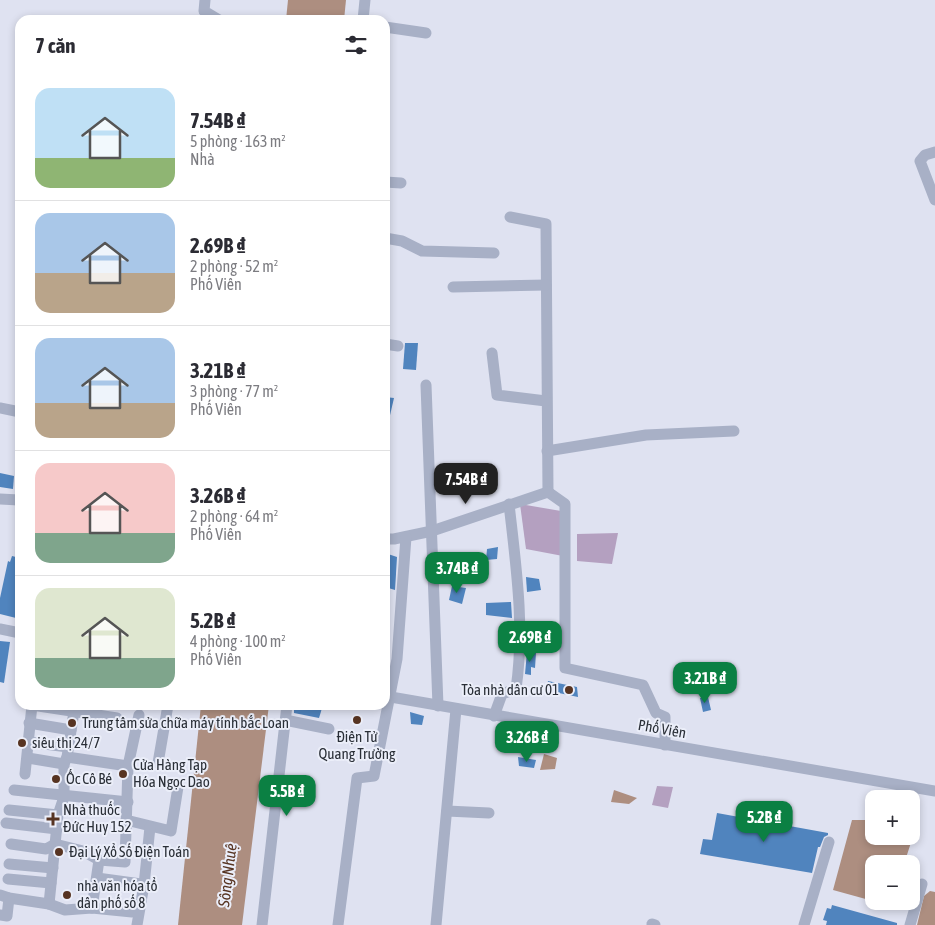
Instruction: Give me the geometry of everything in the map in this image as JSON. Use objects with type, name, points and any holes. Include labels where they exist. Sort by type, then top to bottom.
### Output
[{"type":"street","points":[[205,0],[204,11],[211,15]]},
{"type":"street","points":[[364,15],[365,0]]},
{"type":"street","points":[[390,28],[426,33]]},
{"type":"street","points":[[935,152],[925,155],[920,161],[935,200]]},
{"type":"street","points":[[390,183],[401,184]]},
{"type":"street","points":[[510,217],[546,224],[548,492]]},
{"type":"street","points":[[390,239],[402,241],[422,251],[494,253]]},
{"type":"street","points":[[453,287],[546,285]]},
{"type":"street","points":[[390,345],[398,346]]},
{"type":"street","points":[[492,353],[497,395],[546,401]]},
{"type":"street","points":[[426,385],[438,706]]},
{"type":"street","points":[[0,408],[15,411]]},
{"type":"street","points":[[547,450],[646,435],[734,431]]},
{"type":"street","points":[[390,539],[394,540],[432,531],[548,492]]},
{"type":"street","points":[[548,492],[565,504],[565,668],[643,684],[656,713],[665,717],[664,745]]},
{"type":"street","points":[[0,499],[15,500]]},
{"type":"street","points":[[494,716],[502,694],[516,689],[520,664],[521,606],[509,504]]},
{"type":"street","points":[[390,686],[397,659],[406,537]]},
{"type":"street","points":[[0,629],[15,632]]},
{"type":"street","name":"Phố Viên","points":[[390,698],[935,791]]},
{"type":"street","points":[[25,774],[31,710]]},
{"type":"street","points":[[49,904],[58,815],[64,797],[66,756],[75,710]]},
{"type":"street","points":[[83,710],[117,718]]},
{"type":"street","points":[[158,763],[167,710]]},
{"type":"street","points":[[262,925],[286,710]]},
{"type":"street","points":[[338,925],[357,778],[374,776],[385,710]]},
{"type":"street","points":[[436,925],[456,710]]},
{"type":"street","points":[[11,844],[46,849],[56,844],[83,850],[99,860],[125,862],[128,766],[139,715]]},
{"type":"street","points":[[285,720],[329,729]]},
{"type":"street","points":[[29,723],[71,730]]},
{"type":"street","points":[[29,742],[66,756],[128,766]]},
{"type":"street","points":[[28,758],[66,756]]},
{"type":"street","points":[[126,820],[171,831],[178,787]]},
{"type":"street","points":[[14,790],[64,797],[128,802]]},
{"type":"street","points":[[9,810],[58,815]]},
{"type":"street","points":[[447,811],[489,814]]},
{"type":"street","points":[[6,823],[57,828]]},
{"type":"street","points":[[137,925],[150,827]]},
{"type":"street","points":[[804,925],[829,842]]},
{"type":"street","points":[[92,908],[99,860]]},
{"type":"street","points":[[9,864],[52,868]]},
{"type":"street","points":[[97,878],[141,884]]},
{"type":"street","points":[[8,879],[51,884]]},
{"type":"street","points":[[910,925],[922,884]]},
{"type":"street","points":[[0,915],[7,916],[5,896],[49,904],[65,910],[92,908],[132,912]]},
{"type":"shaded area","points":[[520,504],[561,511],[563,556],[526,549]]},
{"type":"shaded area","points":[[618,533],[612,564],[577,561],[577,534]]},
{"type":"shaded area","points":[[657,786],[673,787],[668,808],[652,805]]},
{"type":"water","points":[[288,0],[346,0],[344,15],[286,15]]},
{"type":"water","name":"Sông Nhuệ","points":[[200,710],[268,710],[242,925],[178,925]]},
{"type":"water","points":[[544,754],[557,758],[555,769],[540,770]]},
{"type":"water","points":[[614,790],[637,798],[629,804],[611,802]]},
{"type":"water","points":[[852,820],[865,820],[865,845],[910,845],[907,855],[865,855],[865,899],[833,890]]},
{"type":"water","points":[[930,891],[935,892],[935,925],[917,925],[924,896]]},
{"type":"building","points":[[405,343],[418,343],[416,370],[403,369]]},
{"type":"building","points":[[390,398],[394,398],[390,415]]},
{"type":"building","points":[[0,473],[14,476],[13,489],[0,487]]},
{"type":"building","points":[[498,547],[497,559],[486,560],[487,549]]},
{"type":"building","points":[[390,555],[397,557],[395,590],[390,588]]},
{"type":"building","points":[[12,556],[15,557],[15,618],[0,614],[0,598],[8,561],[10,562]]},
{"type":"building","points":[[526,577],[539,579],[541,590],[527,592]]},
{"type":"building","points":[[452,586],[466,588],[462,604],[449,600]]},
{"type":"building","points":[[511,602],[512,618],[486,615],[486,603]]},
{"type":"building","points":[[0,641],[10,642],[4,683],[0,682]]},
{"type":"building","points":[[527,652],[536,653],[535,668],[531,667],[531,675],[525,674]]},
{"type":"building","points":[[548,681],[577,687],[578,697],[554,692],[554,695],[545,694]]},
{"type":"building","points":[[708,697],[711,710],[703,712],[700,698]]},
{"type":"building","points":[[294,710],[321,710],[319,718],[294,713]]},
{"type":"building","points":[[410,712],[424,716],[422,725],[411,724]]},
{"type":"building","points":[[518,757],[536,760],[534,768],[519,766]]},
{"type":"building","points":[[717,813],[828,833],[828,835],[824,837],[820,847],[818,847],[812,873],[700,854],[703,839],[712,840]]},
{"type":"building","points":[[832,905],[897,923],[897,925],[826,925],[827,921],[823,920],[827,908],[831,909]]},
{"type":"place","name":"Tòa nhà dân cư 01","points":[[569,690]]},
{"type":"place","name":"Điện Tử Quang Trường","points":[[357,720]]},
{"type":"place","name":"Trung tâm sửa chữa máy tính bắc Loan","points":[[72,723]]},
{"type":"place","name":"siêu thị 24/7","points":[[22,743]]},
{"type":"place","name":"Cửa Hàng Tạp Hóa Ngọc Dao","points":[[123,774]]},
{"type":"place","name":"Ốc Cô Bé","points":[[56,779]]},
{"type":"place","name":"Nhà thuốc Đức Huy 152","points":[[53,819]]},
{"type":"place","name":"Đại Lý Xổ Số Điện Toán","points":[[59,852]]},
{"type":"place","name":"nhà văn hóa tổ dân phố số 8","points":[[67,895]]}]
